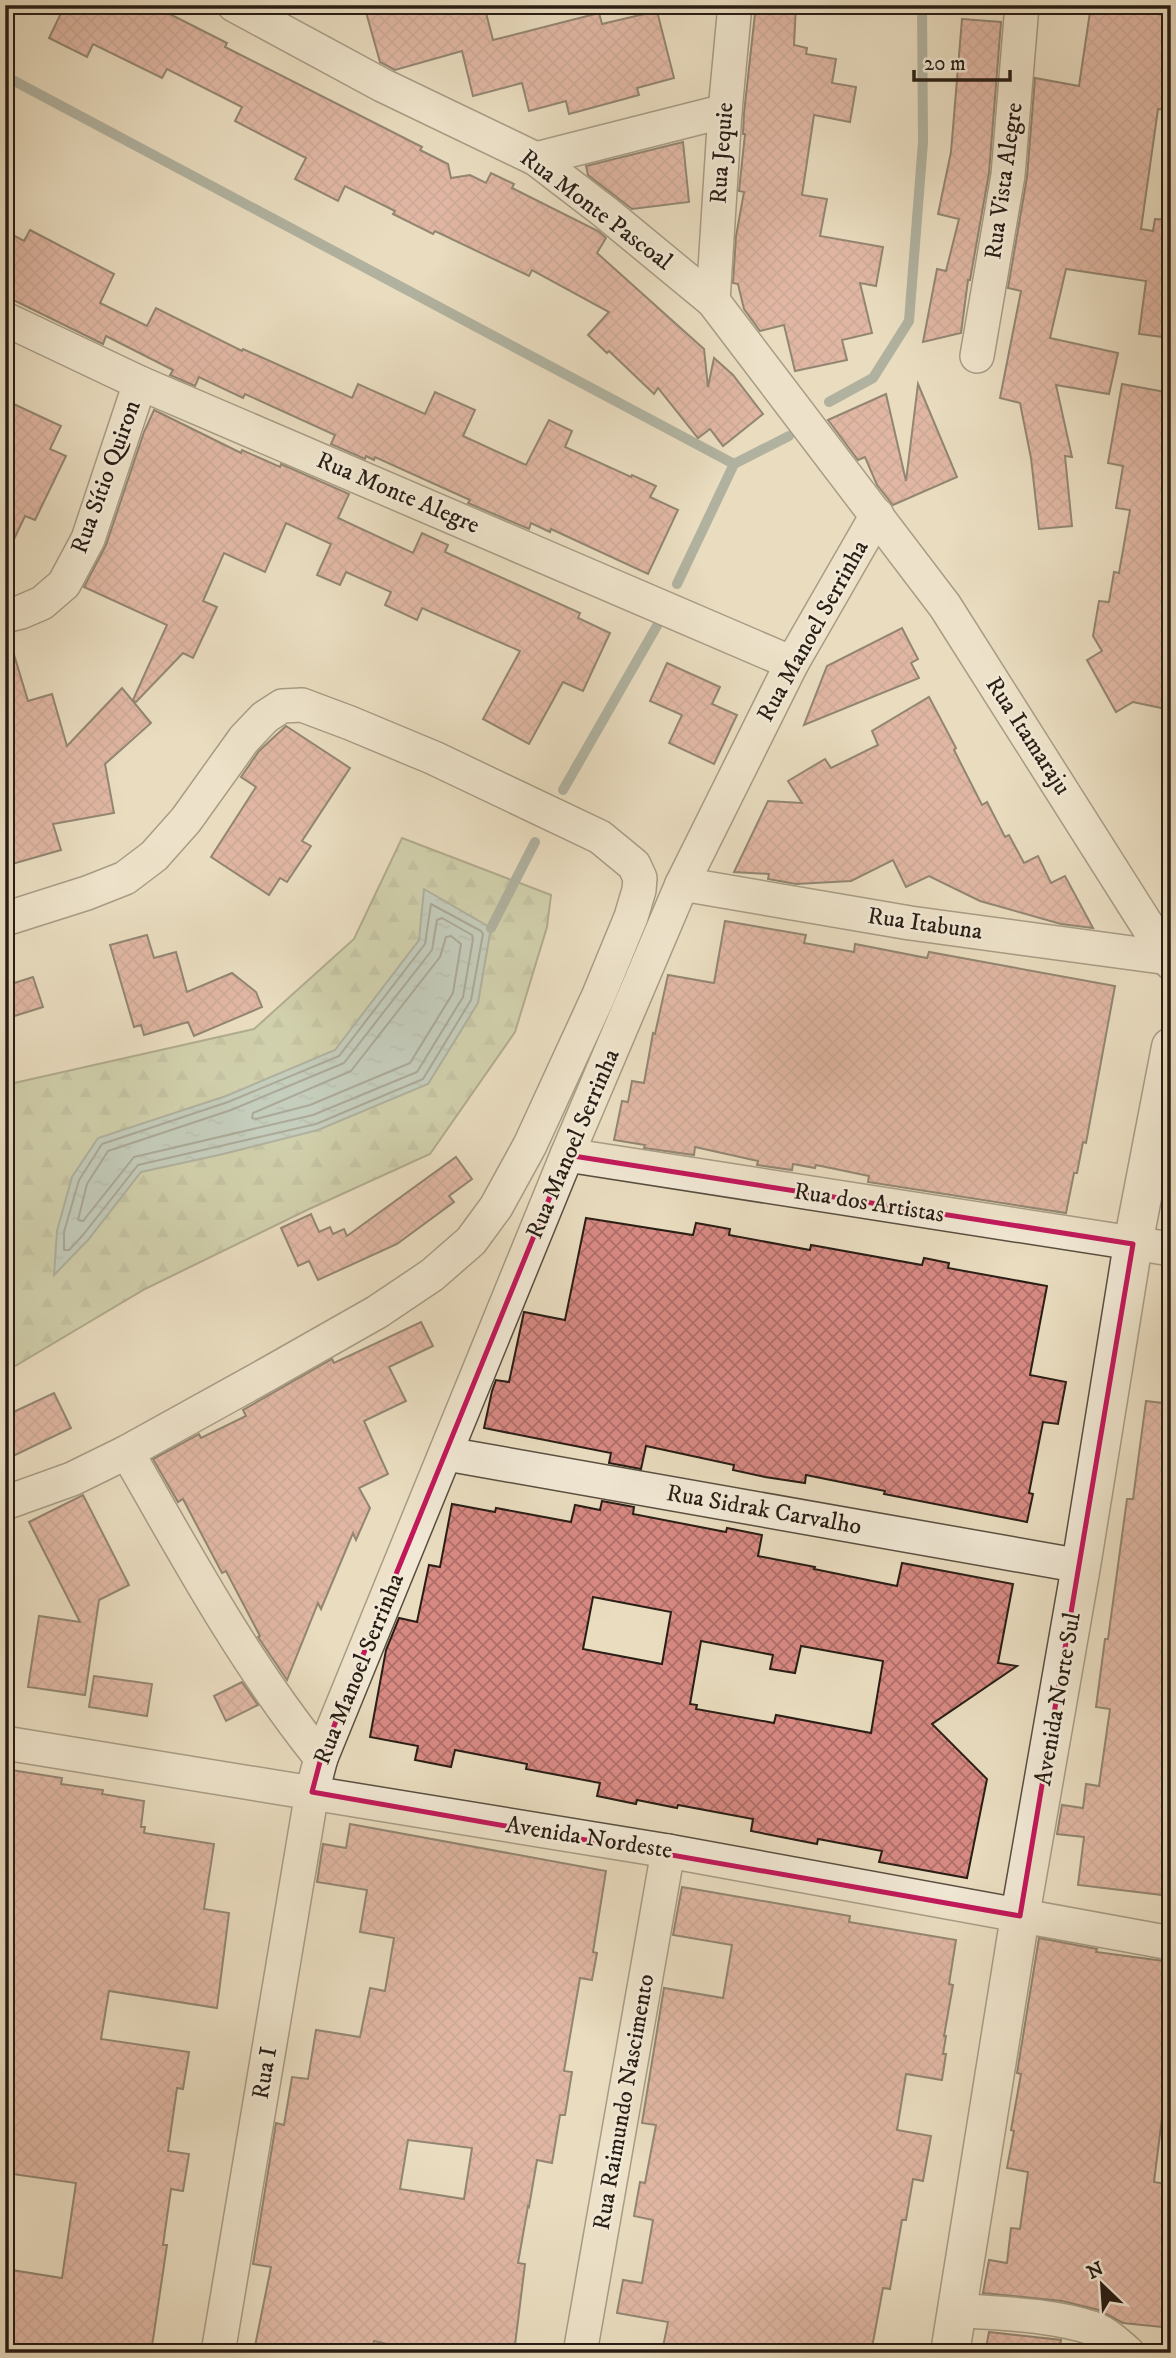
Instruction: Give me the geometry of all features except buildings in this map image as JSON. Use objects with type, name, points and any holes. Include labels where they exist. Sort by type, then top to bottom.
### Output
[{"type":"street","name":"Rua Monte Pascoal","points":[[234,5],[382,85],[536,159],[605,212],[713,301],[877,515]]},
{"type":"street","name":"Rua Jequie","points":[[713,301],[725,111],[735,5]]},
{"type":"street","name":"Rua Vista Alegre","points":[[977,356],[1008,175],[1022,5]]},
{"type":"street","points":[[536,159],[725,111]]},
{"type":"street","name":"Rua Monte Alegre","points":[[5,319],[140,383],[792,663]]},
{"type":"street","name":"Rua Sítio Quiron","points":[[5,616],[42,603],[64,583],[88,539],[140,383]]},
{"type":"street","name":"Rua Manoel Serrinha","points":[[312,1793],[321,1758],[567,1155],[682,884],[792,663],[877,515]]},
{"type":"street","name":"Rua Itamaraju","points":[[877,515],[945,606],[1170,960]]},
{"type":"street","points":[[5,919],[125,878],[154,856],[186,820],[244,739],[265,717],[282,706],[302,705],[350,723],[434,758],[600,837],[634,865],[640,878],[631,917],[598,997],[530,1145],[496,1207],[471,1241],[432,1275],[377,1312],[127,1452],[72,1479],[5,1503]]},
{"type":"street","name":"Rua Itabuna","points":[[682,884],[910,923],[1170,960]]},
{"type":"street","name":"Avenida Norte Sul","points":[[950,2353],[1133,1244],[1171,1047]]},
{"type":"street","name":"Rua dos Artistas","points":[[567,1155],[1171,1250]]},
{"type":"street","points":[[127,1452],[183,1551],[268,1690],[321,1758]]},
{"type":"street","name":"Rua Sidrak Carvalho","points":[[447,1454],[1081,1566]]},
{"type":"street","name":"Avenida Nordeste","points":[[5,1743],[668,1851],[1171,1943]]},
{"type":"street","name":"Rua I","points":[[218,2353],[312,1793]]},
{"type":"street","name":"Rua Raimundo Nascimento","points":[[580,2353],[668,1851]]},
{"type":"street","points":[[957,2310],[1053,2319],[1093,2329],[1113,2339],[1128,2353]]},
{"type":"highlighted area","points":[[567,1155],[1133,1244],[1020,1916],[312,1792],[321,1758]]},
{"type":"green space","points":[[402,838],[551,895],[547,927],[515,1032],[430,1154],[145,1289],[5,1372],[5,1085],[254,1029],[354,939]]},
{"type":"water","points":[[424,889],[491,928],[478,1003],[428,1084],[318,1130],[141,1172],[88,1240],[54,1275],[57,1231],[72,1177],[98,1138],[226,1096],[335,1050],[419,940]]},
{"type":"waterway","points":[[829,402],[873,378],[909,321],[923,142],[922,5]]},
{"type":"waterway","points":[[5,76],[734,464]]},
{"type":"waterway","points":[[677,584],[734,464],[789,436]]},
{"type":"waterway","points":[[563,790],[658,624]]},
{"type":"waterway","points":[[491,928],[535,842]]}]
